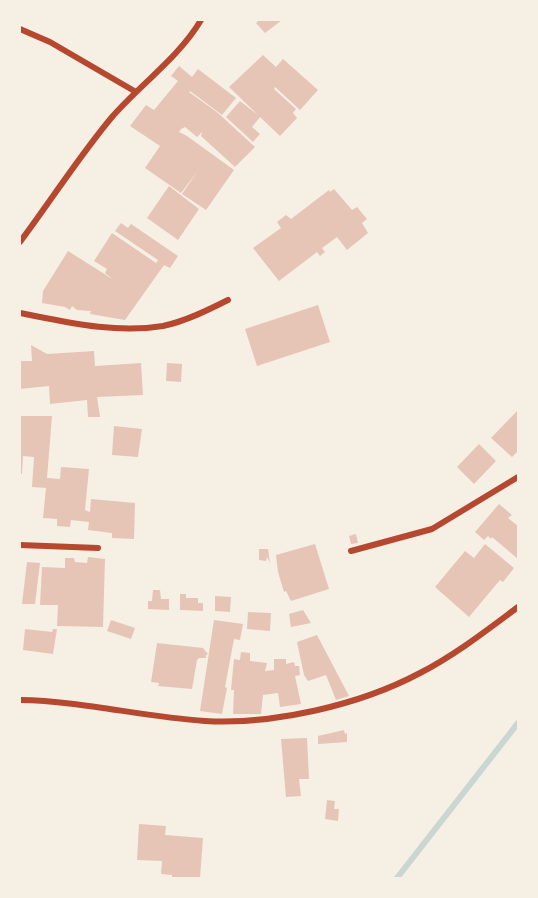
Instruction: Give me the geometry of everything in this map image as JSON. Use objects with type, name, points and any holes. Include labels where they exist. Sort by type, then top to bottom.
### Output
[{"type":"street","points":[[20,242],[112,118],[180,49],[201,20]]},
{"type":"street","points":[[20,29],[50,42],[136,93]]},
{"type":"street","points":[[20,313],[99,327],[130,329],[164,326],[198,315],[228,300]]},
{"type":"street","points":[[351,551],[432,529],[519,477]]},
{"type":"street","points":[[20,545],[98,548]]},
{"type":"street","points":[[20,700],[65,702],[153,716],[204,720],[273,719],[333,705],[395,685],[421,673],[459,650],[519,607]]},
{"type":"building","points":[[259,20],[282,20],[265,33],[256,23]]},
{"type":"building","points":[[263,55],[276,67],[283,59],[318,90],[300,110],[275,87],[274,89],[296,109],[293,113],[297,118],[280,136],[260,117],[252,127],[260,134],[253,142],[226,117],[240,101],[258,115],[229,87]]},
{"type":"building","points":[[179,66],[192,77],[198,69],[236,98],[222,115],[189,92],[218,113],[255,147],[235,167],[201,136],[202,132],[197,137],[185,127],[181,129],[179,132],[234,170],[206,210],[182,194],[197,172],[181,193],[145,168],[160,146],[130,126],[146,105],[154,110],[178,81],[171,76]]},
{"type":"building","points":[[169,186],[199,209],[178,240],[147,218]]},
{"type":"building","points":[[334,189],[352,210],[357,207],[367,219],[362,223],[368,233],[347,250],[337,237],[322,248],[325,252],[320,256],[317,252],[279,281],[253,248],[281,228],[277,222],[286,215],[291,219],[329,190],[330,192]]},
{"type":"building","points":[[121,223],[128,228],[131,224],[178,256],[170,268],[164,265],[125,320],[90,314],[91,311],[77,310],[72,306],[70,310],[42,303],[43,291],[68,251],[114,280],[105,273],[107,269],[94,261],[112,233],[156,263],[158,260],[115,231]]},
{"type":"building","points":[[318,305],[330,342],[257,366],[245,329]]},
{"type":"building","points":[[31,345],[47,354],[94,351],[95,366],[141,363],[143,395],[97,397],[100,417],[88,417],[87,400],[50,404],[49,386],[20,389],[20,361],[32,361]]},
{"type":"building","points":[[167,363],[182,364],[181,382],[166,381]]},
{"type":"building","points":[[518,410],[518,451],[512,457],[491,438]]},
{"type":"building","points":[[20,416],[52,416],[47,478],[60,479],[61,467],[89,469],[85,510],[90,512],[91,499],[135,503],[134,539],[112,538],[112,533],[88,530],[89,522],[71,520],[70,527],[57,526],[57,519],[43,518],[46,488],[32,487],[34,457],[23,456],[22,474],[20,474]]},
{"type":"building","points":[[114,426],[142,429],[138,457],[112,455]]},
{"type":"building","points":[[479,444],[496,461],[474,484],[457,467]]},
{"type":"building","points":[[499,504],[512,515],[508,518],[518,526],[518,559],[492,537],[491,539],[488,536],[484,540],[475,532]]},
{"type":"building","points":[[356,534],[358,543],[351,544],[349,536]]},
{"type":"building","points":[[315,544],[329,589],[291,601],[286,591],[284,592],[276,555]]},
{"type":"building","points":[[485,544],[514,568],[503,582],[500,580],[469,617],[435,587],[465,551],[474,558]]},
{"type":"building","points":[[259,549],[268,549],[270,563],[267,557],[266,561],[259,560]]},
{"type":"building","points":[[88,557],[105,559],[103,627],[57,626],[58,605],[40,605],[42,567],[65,568],[65,558],[74,558],[75,562],[87,563]]},
{"type":"building","points":[[27,562],[40,563],[35,604],[22,604]]},
{"type":"building","points":[[153,590],[160,590],[161,599],[169,599],[169,610],[148,609],[148,601],[152,601]]},
{"type":"building","points":[[180,594],[186,594],[186,598],[198,598],[198,603],[203,603],[203,611],[180,610]]},
{"type":"building","points":[[215,596],[231,597],[230,612],[215,611]]},
{"type":"building","points":[[303,610],[311,623],[291,627],[289,614]]},
{"type":"building","points":[[248,612],[271,613],[270,631],[247,629]]},
{"type":"building","points":[[111,620],[135,628],[131,639],[107,631]]},
{"type":"building","points":[[214,620],[243,624],[240,640],[234,639],[222,714],[200,711]]},
{"type":"building","points":[[25,629],[52,632],[53,629],[57,629],[53,654],[23,650]]},
{"type":"building","points":[[317,635],[349,696],[336,700],[326,675],[308,681],[304,675],[297,642]]},
{"type":"building","points":[[157,643],[203,648],[208,654],[206,658],[197,660],[192,689],[158,686],[159,683],[151,682]]},
{"type":"building","points":[[241,652],[250,653],[250,661],[267,663],[265,671],[274,670],[274,659],[286,659],[286,664],[294,662],[295,666],[299,666],[300,675],[295,676],[301,704],[280,707],[278,693],[263,695],[261,714],[233,714],[234,690],[231,690],[234,659],[240,660]]},
{"type":"building","points":[[344,730],[345,734],[347,733],[347,742],[318,744],[318,736]]},
{"type":"building","points":[[307,738],[309,779],[299,779],[301,796],[286,797],[281,739]]},
{"type":"building","points":[[327,800],[335,801],[334,809],[339,809],[338,821],[325,819]]},
{"type":"building","points":[[139,824],[166,826],[165,835],[203,838],[200,878],[172,878],[172,875],[161,874],[162,861],[137,860]]},
{"type":"waterway","points":[[397,878],[518,723]]}]
